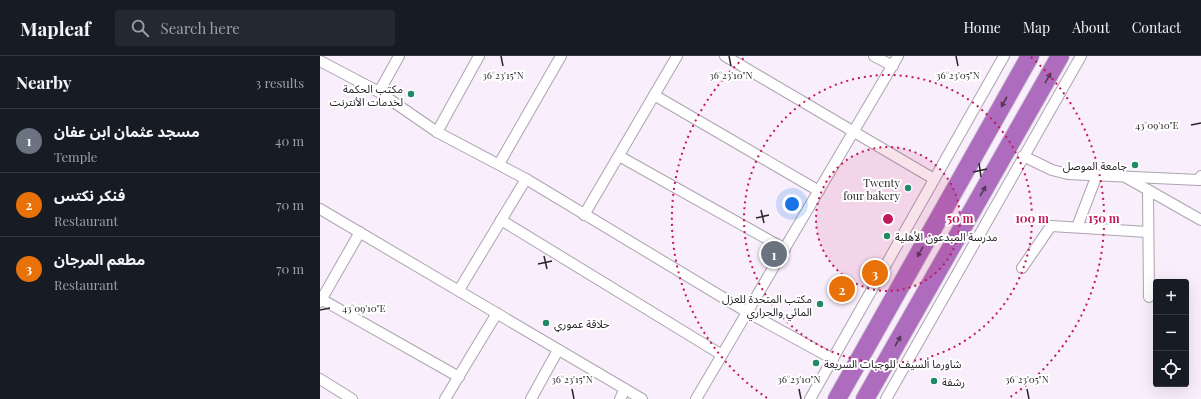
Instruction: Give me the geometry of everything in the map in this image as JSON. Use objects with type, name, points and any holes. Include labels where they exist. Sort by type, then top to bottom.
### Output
[{"type":"highway","points":[[837,399],[1030,56]]},
{"type":"highway","points":[[865,399],[1060,56]]},
{"type":"highway","points":[[853,370],[874,383]]},
{"type":"street","points":[[378,92],[399,56]]},
{"type":"street","points":[[437,132],[479,56]]},
{"type":"street","points":[[499,164],[561,56]]},
{"type":"street","points":[[584,215],[677,56]]},
{"type":"street","points":[[725,56],[854,131],[934,180]]},
{"type":"street","points":[[874,56],[893,66]]},
{"type":"street","points":[[696,399],[898,56]]},
{"type":"street","points":[[810,399],[1004,56]]},
{"type":"street","points":[[886,399],[1081,56]]},
{"type":"street","points":[[320,61],[378,92],[437,132],[526,179],[747,312],[833,359]]},
{"type":"street","points":[[654,95],[819,191]]},
{"type":"street","points":[[619,156],[785,249]]},
{"type":"street","points":[[1023,156],[1057,172],[1097,176],[1199,180],[1201,176]]},
{"type":"street","points":[[1077,228],[1097,176]]},
{"type":"street","points":[[1125,177],[1201,220]]},
{"type":"street","points":[[459,290],[526,179]]},
{"type":"street","points":[[1148,190],[1149,297]]},
{"type":"street","points":[[320,209],[642,399]]},
{"type":"street","points":[[501,220],[722,355]]},
{"type":"street","points":[[1022,268],[1050,226],[1148,232]]},
{"type":"street","points":[[360,232],[321,301],[459,377]]},
{"type":"street","points":[[445,399],[497,313]]},
{"type":"street","points":[[531,399],[558,350]]},
{"type":"street","points":[[320,379],[352,399]]},
{"type":"street","points":[[620,399],[625,389]]},
{"type":"place","name":"مكتب الحكمة لخدمات الأنترنت","points":[[411,94]]},
{"type":"place","name":"جامعة الموصل","points":[[1135,165]]},
{"type":"place","name":"Twenty four bakery","points":[[908,188]]},
{"type":"place","name":"مدرسة المبدعون الأهلية","points":[[887,236]]},
{"type":"place","name":"مسجد عثمان ابن عفان","points":[[774,254]]},
{"type":"place","name":"مطعم المرجان","points":[[875,273]]},
{"type":"place","name":"فنكر نكتس","points":[[842,289]]},
{"type":"place","name":"مكتب المتحدة للعزل المائي والحراري","points":[[820,304]]},
{"type":"place","name":"حلاقة عموري","points":[[546,323]]},
{"type":"place","name":"شاورما ألسيف للوجبات السريعة","points":[[816,363]]},
{"type":"place","name":"رشفة","points":[[934,381]]}]
